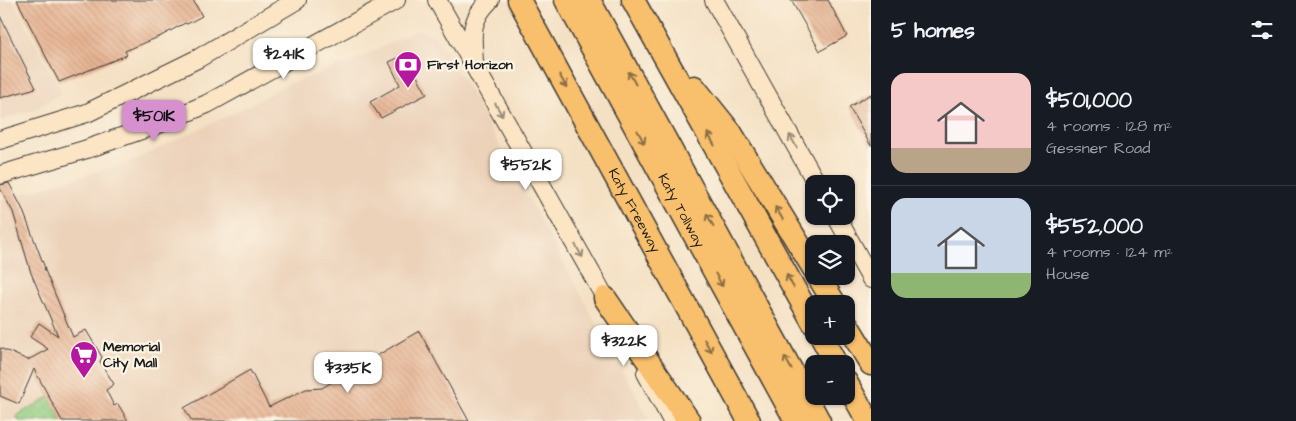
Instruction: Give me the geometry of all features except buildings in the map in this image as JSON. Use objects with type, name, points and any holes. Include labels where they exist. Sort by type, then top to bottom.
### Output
[{"type":"highway","name":"Katy Freeway","points":[[519,0],[749,421]]},
{"type":"highway","points":[[633,0],[805,308]]},
{"type":"highway","name":"Katy Tollway","points":[[581,6],[796,421]]},
{"type":"highway","name":"Katy Tollway","points":[[581,6],[819,421]]},
{"type":"highway","points":[[653,35],[731,133],[805,254]]},
{"type":"highway","points":[[605,298],[690,421]]},
{"type":"highway","points":[[855,338],[871,364]]},
{"type":"highway","points":[[855,398],[868,421]]},
{"type":"main road","points":[[0,140],[87,113],[199,58],[297,0]]},
{"type":"main road","points":[[0,175],[87,149],[164,122],[207,104],[396,0]]},
{"type":"main road","points":[[437,0],[672,421]]},
{"type":"main road","points":[[475,68],[471,31],[477,16],[490,0]]},
{"type":"main road","points":[[714,0],[812,175]]},
{"type":"main road","points":[[841,225],[871,279]]},
{"type":"shaded area","points":[[0,0],[13,0],[62,93],[34,110],[0,120]]},
{"type":"shaded area","name":"Memorial City Mall","points":[[417,30],[434,36],[464,81],[650,421],[0,421],[0,200],[130,162],[244,108],[288,84],[354,61]]},
{"type":"green space","points":[[49,397],[62,421],[19,421],[16,416]]},
{"type":"place","name":"First Horizon","points":[[408,89]]},
{"type":"place","name":"Memorial City Mall","points":[[84,379]]}]
